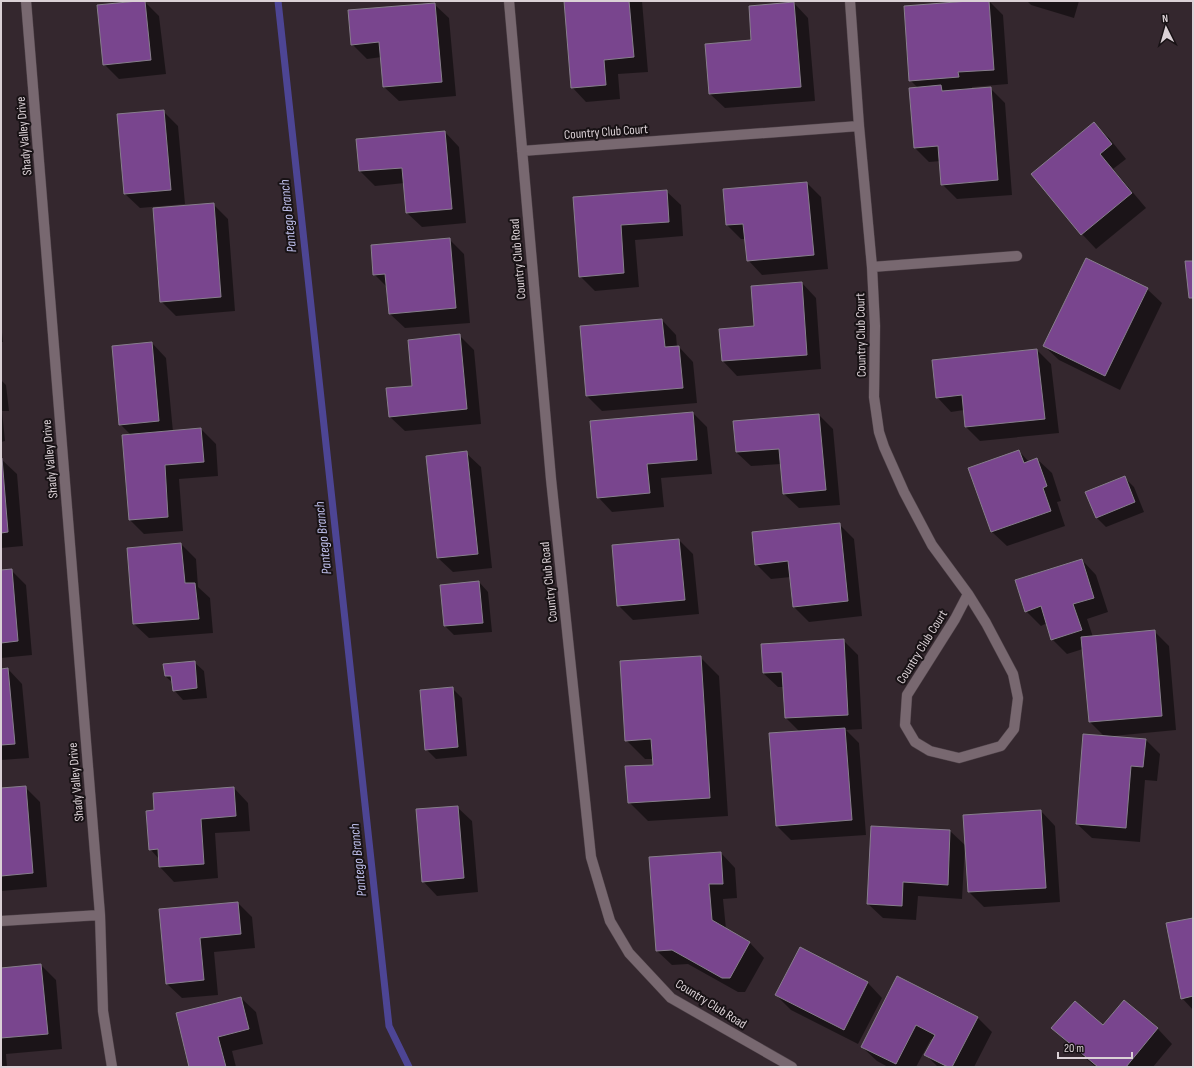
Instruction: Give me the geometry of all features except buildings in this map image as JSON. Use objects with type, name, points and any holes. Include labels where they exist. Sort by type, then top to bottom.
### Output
[{"type":"street","name":"Shady Valley Drive","points":[[26,1],[100,915],[103,1011],[112,1067]]},
{"type":"street","name":"Country Club Road","points":[[509,1],[551,479],[591,857],[610,921],[629,953],[671,998],[792,1067]]},
{"type":"street","name":"Country Club Court","points":[[850,1],[859,126],[872,267],[875,326],[874,397],[879,432],[904,492],[932,545],[968,594],[986,623],[1013,674],[1018,698],[1014,728],[1001,746],[959,758],[930,751],[915,742],[905,725],[907,695],[955,619],[968,594]]},
{"type":"street","name":"Country Club Court","points":[[522,152],[859,126]]},
{"type":"street","points":[[872,267],[1017,256]]},
{"type":"street","points":[[1,921],[100,915]]},
{"type":"waterway","name":"Pantego Branch","points":[[278,1],[389,1026],[409,1067]]}]
